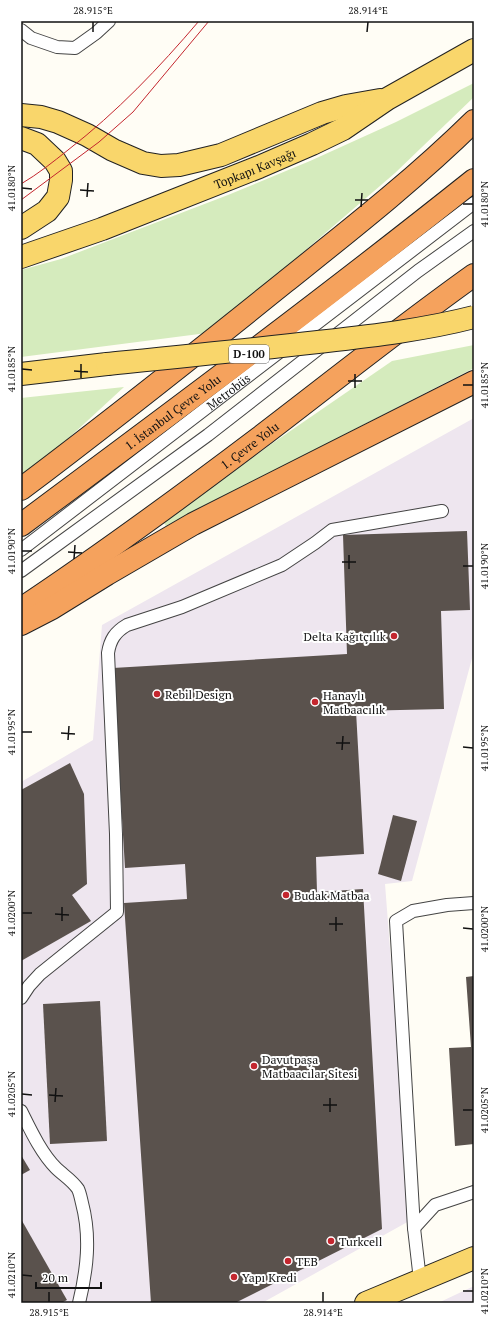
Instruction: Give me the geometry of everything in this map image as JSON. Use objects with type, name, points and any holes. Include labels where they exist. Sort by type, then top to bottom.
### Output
[{"type":"highway","points":[[21,489],[208,345],[466,133],[474,121]]},
{"type":"highway","name":"1. İstanbul Çevre Yolu","points":[[21,525],[212,383],[404,236],[474,180]]},
{"type":"highway","name":"1. Çevre Yolu","points":[[21,609],[165,508],[474,275]]},
{"type":"highway","points":[[21,624],[52,608],[107,574],[194,524],[474,382]]},
{"type":"main road","name":"Topkapı Kavşağı","points":[[21,257],[102,229],[266,164],[312,144],[343,129],[387,99],[474,50]]},
{"type":"main road","points":[[21,115],[41,117],[58,122],[87,135],[113,150],[143,163],[162,166],[179,165],[221,154],[322,113],[346,106],[387,99]]},
{"type":"main road","points":[[21,138],[37,144],[55,161],[61,171],[58,197],[47,211],[21,228]]},
{"type":"main road","points":[[21,374],[216,354],[348,338],[404,330],[474,317]]},
{"type":"main road","points":[[366,1303],[474,1258]]},
{"type":"lane","points":[[21,30],[31,38],[58,47],[75,48],[96,34],[109,21]]},
{"type":"lane","name":"Metrobüs","points":[[21,550],[474,203]]},
{"type":"lane","name":"Metrobüs","points":[[21,571],[208,435],[418,271],[474,231]]},
{"type":"lane","points":[[21,998],[40,974],[117,912],[116,834],[108,653],[114,635],[127,625],[182,607],[282,566],[332,530],[442,511]]},
{"type":"lane","points":[[420,1280],[414,1228],[396,921],[413,912],[448,905],[474,904]]},
{"type":"lane","points":[[21,1111],[36,1142],[55,1168],[67,1176],[78,1190],[84,1211],[88,1254],[85,1279],[79,1303]]},
{"type":"lane","points":[[414,1228],[435,1205],[474,1192]]},
{"type":"shaded area","points":[[474,418],[474,651],[412,881],[385,884],[411,1220],[262,1303],[21,1303],[21,782],[93,740],[102,625]]},
{"type":"shaded area","points":[[474,1286],[474,1303],[438,1303]]},
{"type":"green space","points":[[474,83],[474,97],[395,173],[207,333],[21,357],[21,270],[61,259],[228,195],[310,161],[396,122]]},
{"type":"green space","points":[[474,345],[474,368],[166,526],[164,523],[270,445],[392,361]]},
{"type":"green space","points":[[124,387],[60,446],[21,476],[21,398]]},
{"type":"building","name":"Davutpaşa Matbaacılar Sitesi","points":[[467,531],[470,610],[441,611],[444,709],[356,711],[364,854],[316,857],[317,892],[363,889],[382,1229],[235,1303],[151,1303],[124,903],[187,899],[185,864],[125,868],[113,668],[347,654],[343,535]]},
{"type":"building","points":[[70,763],[84,794],[87,884],[72,895],[91,921],[21,961],[21,790]]},
{"type":"building","points":[[393,815],[417,821],[401,881],[378,874]]},
{"type":"building","points":[[474,976],[474,1144],[455,1146],[449,1048],[471,1047],[466,977]]},
{"type":"building","points":[[100,1001],[107,1141],[50,1144],[43,1004]]},
{"type":"building","points":[[21,1155],[30,1170],[21,1175]]},
{"type":"building","points":[[21,1219],[67,1300],[61,1303],[21,1303]]},
{"type":"tram line","points":[[21,184],[51,163],[104,120],[169,56],[199,21]]},
{"type":"tram line","points":[[21,200],[99,142],[133,112],[209,21]]},
{"type":"place","name":"Delta Kağıtçılık","points":[[394,636]]},
{"type":"place","name":"Rebil Design","points":[[157,694]]},
{"type":"place","name":"Hanaylı Matbaacılık","points":[[315,702]]},
{"type":"place","name":"Budak Matbaa","points":[[286,895]]},
{"type":"place","name":"Davutpaşa Matbaacılar Sitesi","points":[[254,1066]]},
{"type":"place","name":"Turkcell","points":[[331,1241]]},
{"type":"place","name":"TEB","points":[[288,1261]]},
{"type":"place","name":"Yapı Kredi","points":[[234,1277]]}]
